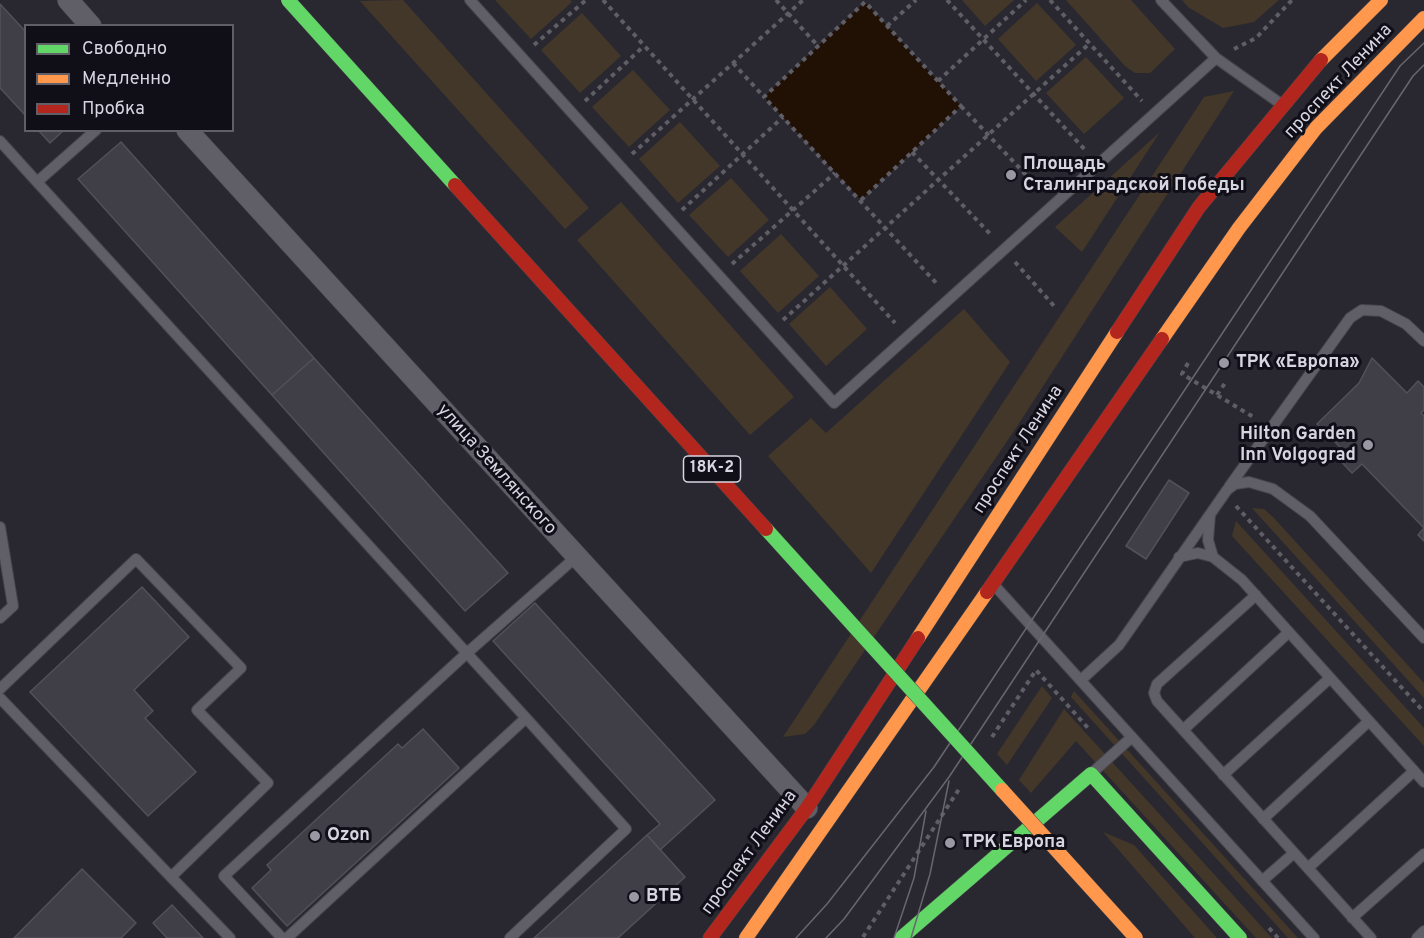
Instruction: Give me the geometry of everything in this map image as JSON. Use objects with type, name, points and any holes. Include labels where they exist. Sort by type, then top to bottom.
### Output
[{"type":"main road","name":"18К-2","points":[[288,0],[1136,938]]},
{"type":"main road","name":"проспект Ленина","points":[[710,938],[807,808],[1199,207],[1281,105],[1381,0]]},
{"type":"main road","name":"проспект Ленина","points":[[746,938],[1253,210],[1316,128],[1424,18]]},
{"type":"main road","points":[[901,938],[1091,774],[1240,938]]},
{"type":"street","points":[[68,0],[89,24]]},
{"type":"street","name":"улица Землянского","points":[[189,132],[807,808]]},
{"type":"lane","points":[[470,0],[834,403],[1216,58]]},
{"type":"lane","points":[[1161,0],[1216,58],[1281,105]]},
{"type":"lane","points":[[38,182],[94,132]]},
{"type":"lane","points":[[0,141],[626,829],[510,938]]},
{"type":"lane","points":[[1081,680],[1119,645],[1350,318],[1362,310],[1381,311],[1406,324],[1424,341]]},
{"type":"lane","points":[[1226,491],[1235,484],[1260,484],[1273,489],[1310,516],[1424,638]]},
{"type":"lane","points":[[1211,512],[1208,540],[1213,557]]},
{"type":"lane","points":[[0,527],[13,606],[0,618]]},
{"type":"lane","points":[[1179,558],[1198,553],[1213,557],[1242,579],[1424,782]]},
{"type":"lane","points":[[282,938],[225,876],[467,653],[576,557]]},
{"type":"lane","points":[[0,689],[136,559],[241,668],[198,710],[268,783],[171,877]]},
{"type":"lane","points":[[993,583],[1314,938]]},
{"type":"lane","points":[[1256,595],[1157,684],[1154,693],[1157,701],[1371,938]]},
{"type":"lane","points":[[1183,730],[1289,633]]},
{"type":"lane","points":[[1223,775],[1330,678]]},
{"type":"lane","points":[[0,698],[230,938]]},
{"type":"lane","points":[[287,938],[526,718]]},
{"type":"lane","points":[[1263,819],[1369,721]]},
{"type":"lane","points":[[1091,774],[1132,737]]},
{"type":"lane","points":[[1308,868],[1414,771]]},
{"type":"lane","points":[[1262,881],[1294,853]]},
{"type":"lane","points":[[1352,918],[1424,854]]},
{"type":"lane","points":[[1417,938],[1424,931]]},
{"type":"path","points":[[529,50],[586,0]]},
{"type":"path","points":[[603,0],[895,323]]},
{"type":"path","points":[[776,0],[818,46]]},
{"type":"path","points":[[627,159],[803,0]]},
{"type":"path","points":[[887,26],[916,0]]},
{"type":"path","points":[[947,0],[1088,154]]},
{"type":"path","points":[[938,81],[1026,0]]},
{"type":"path","points":[[1050,0],[1142,101]]},
{"type":"path","points":[[1256,38],[1292,0]]},
{"type":"path","points":[[764,97],[864,1],[1042,192]]},
{"type":"path","points":[[786,317],[990,136],[1090,43]]},
{"type":"path","points":[[580,106],[644,46]]},
{"type":"path","points":[[733,63],[861,200],[948,299]]},
{"type":"path","points":[[861,200],[962,106]]},
{"type":"path","points":[[687,205],[783,117]]},
{"type":"path","points":[[912,152],[992,237],[984,244]]},
{"type":"path","points":[[736,261],[835,172]]},
{"type":"path","points":[[1024,272],[1054,306]]},
{"type":"path","points":[[929,292],[945,277]]},
{"type":"path","points":[[890,329],[903,315]]},
{"type":"path","points":[[1188,363],[1182,374],[1259,420]]},
{"type":"path","points":[[1217,395],[1225,382]]},
{"type":"path","points":[[1226,491],[1424,712]]},
{"type":"shaded area","points":[[403,0],[589,208],[565,229],[360,1]]},
{"type":"shaded area","points":[[495,0],[570,0],[572,2],[531,39]]},
{"type":"shaded area","points":[[962,0],[1014,0],[985,26]]},
{"type":"shaded area","points":[[1066,0],[1131,0],[1175,49],[1150,73],[1135,73],[1125,66]]},
{"type":"shaded area","points":[[1182,0],[1279,0],[1254,22],[1223,28],[1188,7]]},
{"type":"shaded area","points":[[865,2],[961,106],[861,200],[764,97]]},
{"type":"shaded area","points":[[1037,3],[1076,45],[1036,81],[998,39]]},
{"type":"shaded area","points":[[582,13],[621,56],[580,93],[541,50]]},
{"type":"shaded area","points":[[1086,57],[1124,98],[1084,134],[1046,93]]},
{"type":"shaded area","points":[[633,70],[670,110],[629,147],[592,107]]},
{"type":"shaded area","points":[[1234,91],[1016,428],[814,725],[805,734],[783,737],[1204,97]]},
{"type":"shaded area","points":[[680,122],[720,166],[678,203],[639,159]]},
{"type":"shaded area","points":[[1160,132],[1082,252],[1055,227]]},
{"type":"shaded area","points":[[731,178],[769,220],[728,257],[689,215]]},
{"type":"shaded area","points":[[621,202],[794,397],[750,435],[577,240]]},
{"type":"shaded area","points":[[781,234],[819,276],[778,313],[740,271]]},
{"type":"shaded area","points":[[830,287],[867,329],[826,366],[789,324]]},
{"type":"shaded area","points":[[964,309],[1010,362],[871,573],[768,456],[811,418],[826,433]]},
{"type":"shaded area","points":[[1252,508],[1264,509],[1274,518],[1424,683],[1424,698]]},
{"type":"shaded area","points":[[1236,521],[1424,728],[1424,746],[1232,536]]},
{"type":"shaded area","points":[[1042,686],[1052,698],[1007,765],[997,754]]},
{"type":"shaded area","points":[[1074,691],[1298,938],[1288,938],[1071,697]]},
{"type":"shaded area","points":[[1064,709],[1272,938],[1256,938],[1076,741],[1031,793],[1019,780]]},
{"type":"shaded area","points":[[1103,832],[1134,845],[1217,938],[1195,938]]},
{"type":"building","points":[[0,4],[24,30],[24,114],[0,88]]},
{"type":"building","points":[[40,132],[62,132],[50,143]]},
{"type":"building","points":[[121,142],[314,358],[272,395],[78,179]]},
{"type":"building","points":[[314,358],[508,573],[465,611],[272,395]]},
{"type":"building","points":[[1372,358],[1407,393],[1418,381],[1424,387],[1424,410],[1421,413],[1424,416],[1424,528],[1362,464],[1352,473],[1334,454],[1341,448],[1317,424],[1359,383]]},
{"type":"building","points":[[1169,480],[1189,493],[1146,559],[1126,546]]},
{"type":"building","points":[[1424,528],[1424,541],[1418,535]]},
{"type":"building","points":[[142,587],[189,637],[134,690],[153,711],[145,718],[196,772],[148,816],[30,692]]},
{"type":"building","points":[[535,603],[715,800],[660,850],[647,835],[660,824],[493,641]]},
{"type":"building","points":[[423,729],[459,768],[287,926],[252,888],[271,870],[267,865],[398,744],[402,748]]},
{"type":"building","points":[[647,835],[685,877],[618,938],[534,938]]},
{"type":"building","points":[[82,869],[136,923],[121,938],[14,938]]},
{"type":"building","points":[[172,905],[203,938],[167,938],[153,923]]},
{"type":"tram line","points":[[796,938],[827,904],[934,767],[1400,66],[1424,43]]},
{"type":"tram line","points":[[826,938],[844,919],[949,777],[1413,76],[1424,65]]},
{"type":"tram line","points":[[911,938],[930,874],[949,781]]},
{"type":"tram line","points":[[894,938],[914,878],[926,811]]},
{"type":"traffic: fast","points":[[288,0],[455,185]]},
{"type":"traffic: fast","points":[[766,529],[1002,790]]},
{"type":"traffic: fast","points":[[901,938],[1091,774],[1240,938]]},
{"type":"traffic: slow","points":[[1321,60],[1381,0]]},
{"type":"traffic: slow","points":[[1162,339],[1239,228],[1316,128],[1424,18]]},
{"type":"traffic: slow","points":[[918,638],[1117,332]]},
{"type":"traffic: slow","points":[[746,938],[987,592]]},
{"type":"traffic: slow","points":[[1002,790],[1136,938]]},
{"type":"traffic: jam","points":[[1117,332],[1199,207],[1321,60]]},
{"type":"traffic: jam","points":[[455,185],[766,529]]},
{"type":"traffic: jam","points":[[987,592],[1162,339]]},
{"type":"traffic: jam","points":[[710,938],[807,808],[918,638]]},
{"type":"place","name":"Площадь Сталинградской Победы","points":[[1011,175]]},
{"type":"place","name":"ТРК «Европа»","points":[[1224,363]]},
{"type":"place","name":"Hilton Garden Inn Volgograd","points":[[1368,445]]},
{"type":"place","name":"Ozon","points":[[315,836]]},
{"type":"place","name":"ТРК Европа","points":[[950,843]]},
{"type":"place","name":"ВТБ","points":[[634,897]]}]
